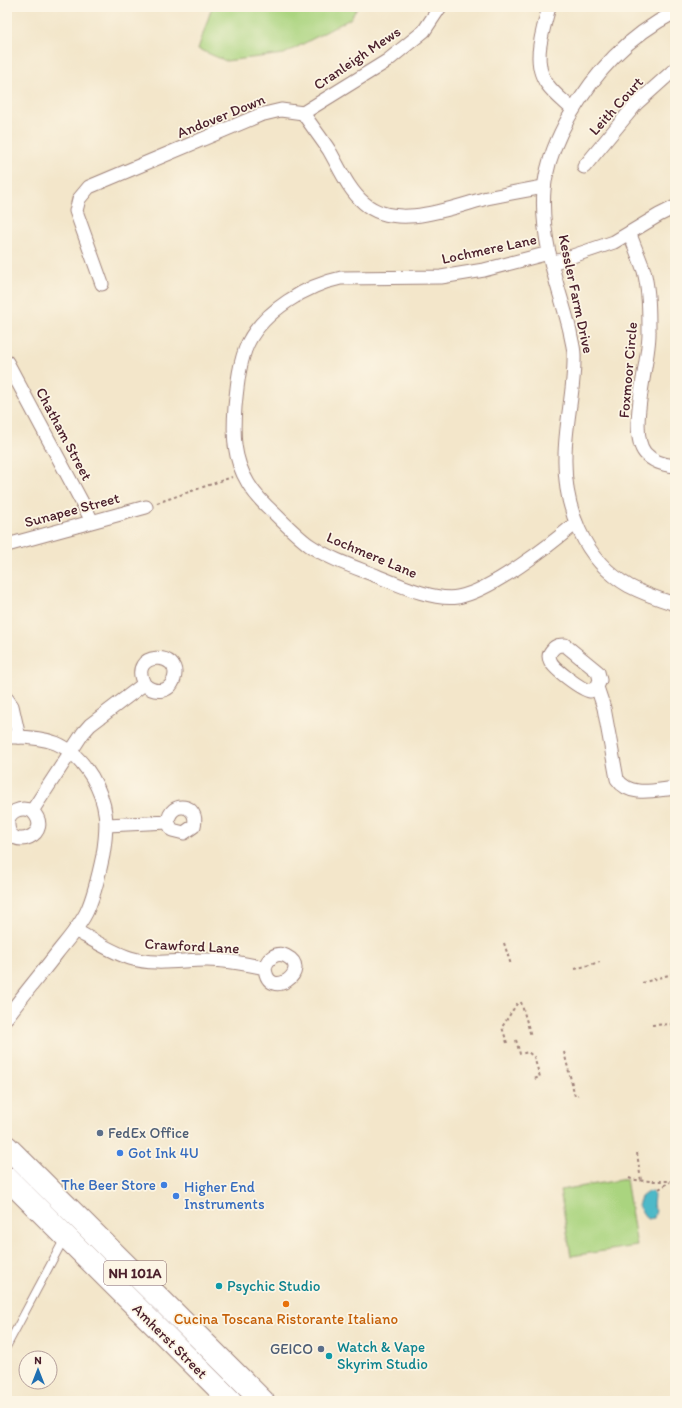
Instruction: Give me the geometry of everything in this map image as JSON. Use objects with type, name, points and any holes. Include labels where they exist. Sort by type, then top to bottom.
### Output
[{"type":"highway","name":"Amherst Street","points":[[7,1147],[263,1401]]},
{"type":"highway","name":"Amherst Street","points":[[7,1178],[231,1401]]},
{"type":"street","name":"Cranleigh Mews","points":[[303,113],[387,61],[424,31],[440,7]]},
{"type":"street","points":[[549,7],[538,58],[541,72],[547,84],[573,110]]},
{"type":"street","name":"Kessler Farm Drive","points":[[675,12],[652,25],[629,42],[608,62],[590,85],[559,134],[549,161],[544,187],[544,202],[550,258],[566,316],[574,353],[574,380],[565,455],[566,487],[570,510],[590,549],[615,576],[640,592],[675,604]]},
{"type":"street","name":"Leith Court","points":[[584,167],[636,104],[675,69]]},
{"type":"street","name":"Andover Down","points":[[102,284],[76,211],[79,199],[89,187],[260,115],[281,110],[303,113]]},
{"type":"street","points":[[303,113],[328,149],[351,188],[365,204],[380,212],[412,216],[429,214],[487,198],[544,187]]},
{"type":"street","name":"Lochmere Lane","points":[[576,523],[546,548],[485,587],[458,597],[443,598],[415,591],[335,559],[310,545],[267,506],[248,484],[236,457],[234,428],[236,400],[243,357],[248,343],[256,330],[288,301],[313,286],[341,278],[441,277],[600,248],[630,234],[659,215],[675,207]]},
{"type":"street","name":"Foxmoor Circle","points":[[630,234],[644,271],[649,314],[650,335],[641,396],[640,439],[644,452],[655,462],[675,466]]},
{"type":"street","name":"Chatham Street","points":[[7,362],[92,521]]},
{"type":"street","name":"Sunapee Street","points":[[7,545],[146,507]]},
{"type":"street","points":[[32,811],[72,751],[82,733],[90,725],[144,684]]},
{"type":"street","points":[[597,687],[604,708],[617,779],[628,790],[636,792],[675,788]]},
{"type":"street","points":[[7,699],[12,706],[13,737],[36,738],[54,742],[72,751],[87,769],[103,799],[107,825],[94,892],[87,911],[76,930],[7,1017]]},
{"type":"street","points":[[107,825],[168,822]]},
{"type":"street","name":"Crawford Lane","points":[[76,930],[108,949],[130,958],[163,963],[221,960],[265,968]]},
{"type":"lane","points":[[7,1346],[65,1237]]},
{"type":"path","points":[[146,507],[243,473]]},
{"type":"path","points":[[504,943],[511,965]]},
{"type":"path","points":[[576,969],[600,962]]},
{"type":"path","points":[[642,983],[675,973]]},
{"type":"path","points":[[507,1043],[502,1027],[518,1002]]},
{"type":"path","points":[[521,1002],[531,1036]]},
{"type":"path","points":[[652,1025],[675,1024]]},
{"type":"path","points":[[516,1040],[520,1054],[528,1052],[534,1057],[540,1077],[534,1079]]},
{"type":"path","points":[[564,1052],[576,1096],[578,1095]]},
{"type":"path","points":[[673,1152],[675,1158]]},
{"type":"path","points":[[637,1153],[641,1181]]},
{"type":"path","points":[[629,1178],[636,1182],[675,1181]]},
{"type":"path","points":[[659,1189],[671,1181]]},
{"type":"green space","points":[[212,7],[358,7],[350,19],[284,54],[226,61],[198,49]]},
{"type":"green space","points":[[626,1179],[637,1246],[571,1256],[560,1190]]},
{"type":"water","points":[[649,1191],[653,1192],[654,1194],[653,1206],[656,1210],[654,1218],[647,1219],[638,1206],[641,1197]]},
{"type":"place","name":"FedEx Office","points":[[100,1133]]},
{"type":"place","name":"Got Ink 4U","points":[[120,1153]]},
{"type":"place","name":"The Beer Store","points":[[164,1185]]},
{"type":"place","name":"Higher End Instruments","points":[[176,1196]]},
{"type":"place","name":"Psychic Studio","points":[[219,1286]]},
{"type":"place","name":"Cucina Toscana Ristorante Italiano","points":[[286,1304]]},
{"type":"place","name":"GEICO","points":[[321,1349]]},
{"type":"place","name":"Watch & Vape Skyrim Studio","points":[[329,1356]]}]
